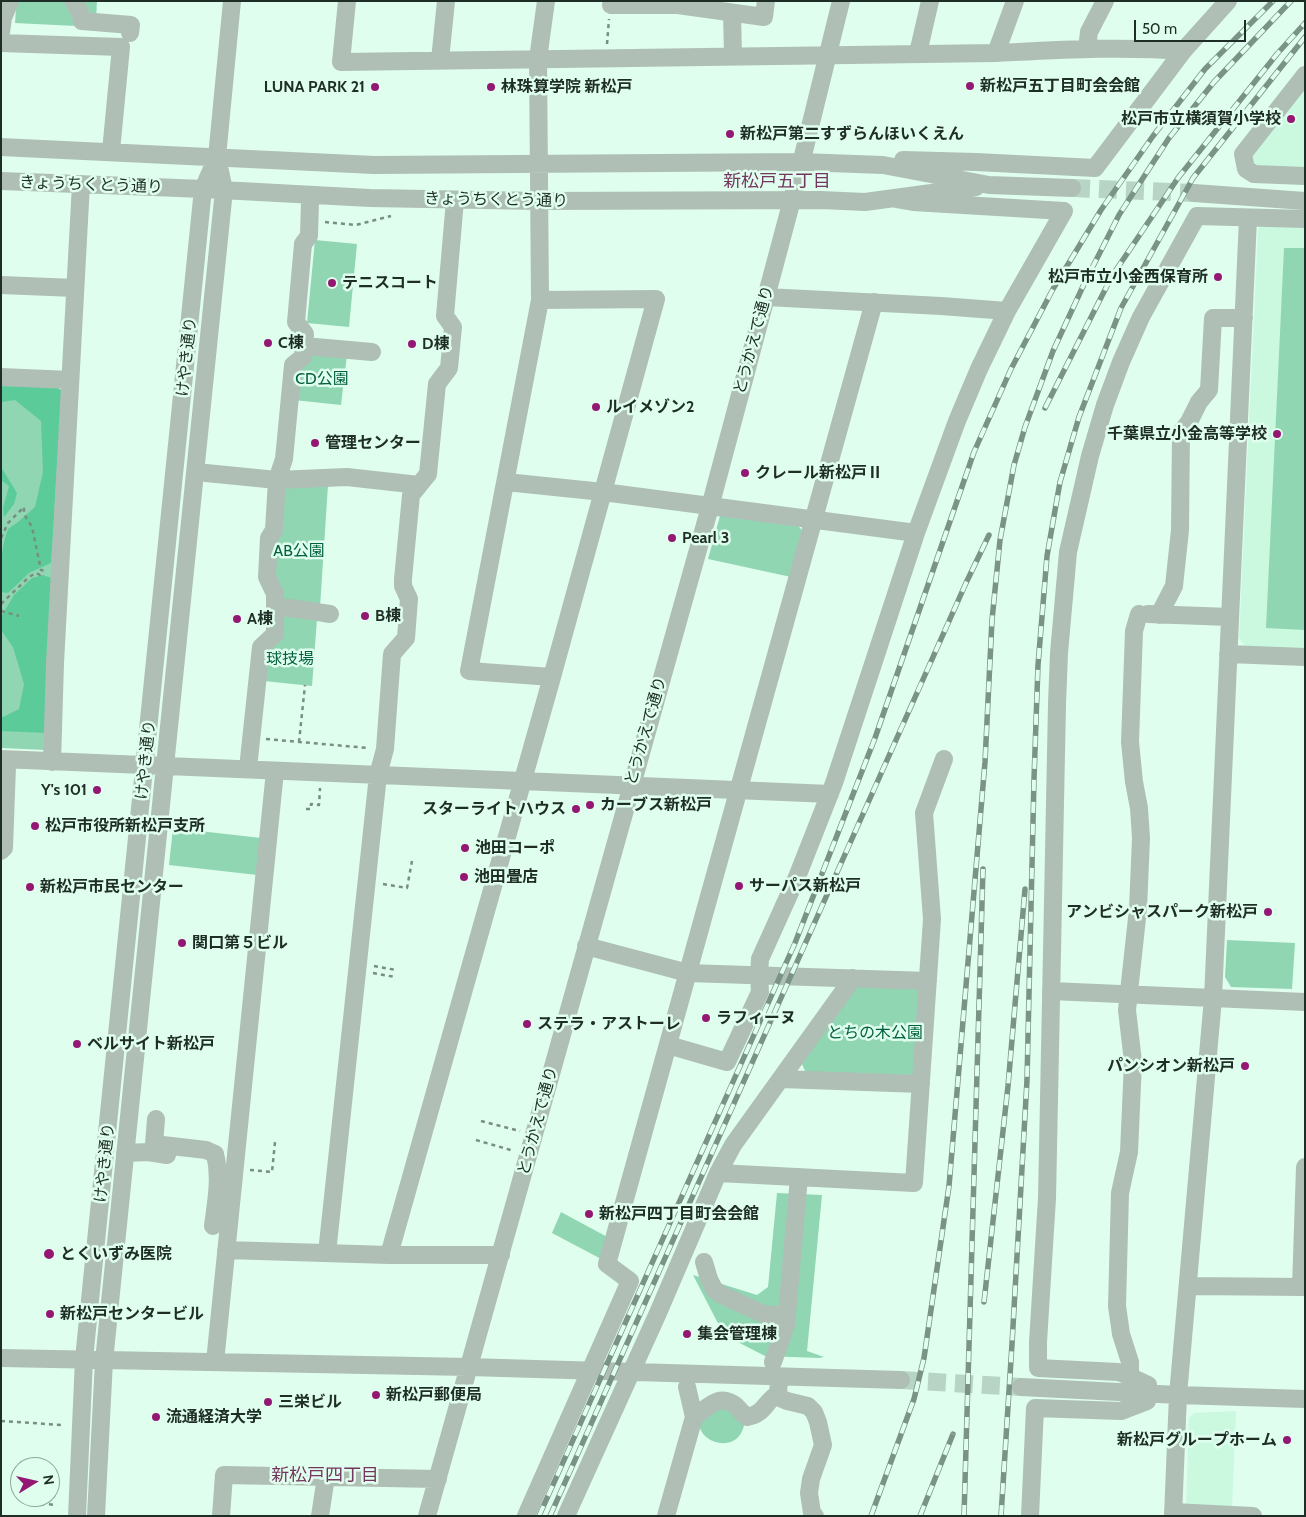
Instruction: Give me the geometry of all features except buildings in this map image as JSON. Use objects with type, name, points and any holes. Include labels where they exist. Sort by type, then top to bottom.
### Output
[{"type":"street","points":[[1,32],[3,18],[10,1]]},
{"type":"street","points":[[73,1],[80,12],[82,21],[131,25],[130,33]]},
{"type":"street","name":"けやき通り","points":[[96,1516],[104,1361],[224,190],[217,157],[232,1]]},
{"type":"street","points":[[347,1],[341,62],[996,53],[1087,49],[1183,51]]},
{"type":"street","points":[[440,60],[446,1]]},
{"type":"street","points":[[546,1],[538,59],[540,300],[469,671],[552,677]]},
{"type":"street","points":[[611,3],[678,5],[764,16],[766,1]]},
{"type":"street","name":"とうかえで通り","points":[[427,1516],[710,507],[792,200],[841,1]]},
{"type":"street","points":[[918,53],[930,1]]},
{"type":"street","points":[[996,53],[1015,1]]},
{"type":"street","points":[[1087,49],[1089,32],[1105,1]]},
{"type":"street","points":[[865,163],[894,160],[1095,168],[1183,51],[1228,1]]},
{"type":"street","points":[[732,13],[733,56]]},
{"type":"street","points":[[1,43],[121,47],[112,151]]},
{"type":"street","points":[[1305,75],[1243,154],[1246,169],[1254,174],[1305,176]]},
{"type":"street","name":"きょうちくとう通り","points":[[1,147],[112,151],[374,166],[865,163]]},
{"type":"street","name":"けやき通り","points":[[77,1516],[84,1359],[203,189],[217,157]]},
{"type":"street","points":[[865,163],[989,186],[1072,188]]},
{"type":"street","name":"きょうちくとう通り","points":[[1,181],[370,198],[540,201],[792,200],[865,202],[989,186]]},
{"type":"street","points":[[52,762],[81,184]]},
{"type":"street","points":[[1194,193],[1305,201]]},
{"type":"street","points":[[668,1045],[727,1062],[760,992],[760,959],[797,877],[830,794],[916,533],[957,421],[979,369],[1007,312],[1064,211],[913,202],[896,199]]},
{"type":"street","points":[[327,1253],[378,775],[385,749],[392,654],[406,638],[409,599],[403,586],[403,579],[411,495],[428,474],[437,384],[449,368],[453,327],[445,316],[454,200]]},
{"type":"street","points":[[250,759],[261,647],[275,634],[276,594],[267,577],[269,538],[274,530],[277,480],[284,459],[293,366],[302,357],[304,346],[305,334],[296,322],[303,244],[308,236],[310,201]]},
{"type":"street","points":[[1030,1516],[1035,1408],[1121,1411],[1147,1401],[1148,1393],[1148,1385],[1118,1372],[1038,1368],[1047,1198],[1053,820],[1059,653],[1068,552],[1090,456],[1105,405],[1121,362],[1141,317],[1197,216],[1305,219]]},
{"type":"street","points":[[1248,218],[1213,998],[1178,1395],[1173,1514],[1253,1516]]},
{"type":"street","points":[[1,285],[75,288]]},
{"type":"street","points":[[766,297],[987,309],[1007,312]]},
{"type":"street","points":[[389,1255],[552,677],[656,299],[540,300]]},
{"type":"street","points":[[526,1516],[630,1281],[607,1264],[874,302]]},
{"type":"street","points":[[1159,615],[1174,586],[1180,530],[1181,432],[1189,422],[1199,402],[1209,390],[1213,318],[1244,318]]},
{"type":"street","points":[[304,346],[372,352]]},
{"type":"street","points":[[1,377],[70,380]]},
{"type":"street","points":[[206,473],[277,480],[347,477],[419,485]]},
{"type":"street","points":[[506,482],[603,492],[916,533]]},
{"type":"street","points":[[276,607],[300,608],[312,612],[330,614]]},
{"type":"street","points":[[1130,1377],[1130,1362],[1121,1334],[1117,1306],[1120,1193],[1130,1152],[1133,1062],[1127,1010],[1138,909],[1141,838],[1130,742],[1135,614],[1230,617]]},
{"type":"street","points":[[1228,654],[1305,658]]},
{"type":"street","points":[[718,1173],[914,1183],[932,919],[924,813],[944,759]]},
{"type":"street","points":[[1,851],[4,848],[4,763],[52,762],[145,765],[830,794]]},
{"type":"street","points":[[215,1362],[274,771]]},
{"type":"street","points":[[586,946],[688,973],[928,981]]},
{"type":"street","points":[[566,1516],[718,1173],[733,1145],[853,978]]},
{"type":"street","points":[[1051,991],[1305,1002]]},
{"type":"street","points":[[781,1079],[921,1084]]},
{"type":"street","points":[[125,1153],[148,1152],[186,1156],[202,1160],[207,1165],[208,1226],[217,1193],[218,1167],[215,1154],[206,1150],[154,1144],[156,1119]]},
{"type":"street","points":[[1188,1286],[1303,1287],[1305,1167]]},
{"type":"street","points":[[799,1177],[786,1325],[778,1345],[776,1369],[778,1397],[808,1406],[814,1412],[818,1422],[823,1445],[811,1479],[809,1493],[812,1513],[815,1516]]},
{"type":"street","points":[[226,1250],[389,1255],[501,1255]]},
{"type":"street","points":[[704,1262],[714,1289],[720,1294],[770,1319],[778,1345]]},
{"type":"street","points":[[763,1314],[786,1316]]},
{"type":"street","points":[[1,1358],[469,1367],[630,1373],[776,1369],[901,1380]]},
{"type":"street","points":[[666,1516],[694,1417],[687,1387]]},
{"type":"street","points":[[1022,1387],[1305,1399]]},
{"type":"street","points":[[694,1417],[712,1403],[722,1400],[728,1400],[747,1417],[758,1415],[770,1398],[778,1394]]},
{"type":"street","points":[[221,1516],[224,1476],[438,1479]]},
{"type":"street","points":[[320,1516],[326,1478]]},
{"type":"path","points":[[606,48],[611,3]]},
{"type":"path","points":[[309,221],[356,226],[398,213]]},
{"type":"path","points":[[1,538],[8,523],[24,507],[24,514],[32,527],[41,570],[46,571],[40,575],[36,573],[29,577],[1,604]]},
{"type":"path","points":[[1,611],[19,616]]},
{"type":"path","points":[[299,742],[304,685]]},
{"type":"path","points":[[252,738],[377,749]]},
{"type":"path","points":[[306,809],[310,809],[311,804],[319,805],[320,788]]},
{"type":"path","points":[[367,880],[407,888],[412,861]]},
{"type":"path","points":[[409,873],[414,874]]},
{"type":"path","points":[[358,967],[396,970]]},
{"type":"path","points":[[358,967],[395,977]]},
{"type":"path","points":[[481,1121],[524,1132]]},
{"type":"path","points":[[476,1140],[518,1152]]},
{"type":"path","points":[[234,1169],[272,1172],[275,1142]]},
{"type":"path","points":[[1,1421],[62,1424]]},
{"type":"shaded area","name":"松戸市立横須賀小学校","points":[[1305,86],[1305,170],[1257,168],[1252,160],[1251,152]]},
{"type":"shaded area","name":"千葉県立小金高等学校","points":[[1265,222],[1305,224],[1305,649],[1245,646],[1239,638],[1258,229]]},
{"type":"shaded area","points":[[1236,1411],[1232,1509],[1186,1507],[1189,1418],[1194,1413]]},
{"type":"green space","points":[[19,1],[67,1],[76,26],[15,23],[16,9]]},
{"type":"green space","points":[[79,1],[97,1],[96,20]]},
{"type":"green space","name":"テニスコート","points":[[315,240],[357,244],[349,327],[307,323]]},
{"type":"green space","points":[[1284,248],[1305,248],[1305,630],[1266,628]]},
{"type":"green space","name":"CD公園","points":[[310,352],[347,355],[341,405],[294,400],[298,368]]},
{"type":"green space","points":[[1,385],[58,387],[62,391],[46,750],[1,748]]},
{"type":"green space","points":[[1,386],[58,388],[62,391],[51,563],[29,573],[8,593],[1,592],[5,537],[8,529],[35,507],[43,472],[41,421],[15,400],[1,402]]},
{"type":"green space","points":[[1,467],[17,493],[14,504],[4,517],[3,508],[9,486],[1,480]]},
{"type":"green space","name":"AB公園","points":[[328,485],[320,607],[282,601],[274,577],[281,493],[286,486]]},
{"type":"green space","points":[[720,516],[797,525],[801,529],[802,535],[791,577],[708,559]]},
{"type":"green space","points":[[43,575],[51,578],[47,733],[1,731],[1,718],[19,709],[24,684],[13,647],[1,630],[1,617],[14,595],[32,578]]},
{"type":"green space","name":"球技場","points":[[279,614],[317,619],[312,686],[264,681],[267,648]]},
{"type":"green space","points":[[173,828],[261,838],[257,875],[169,865]]},
{"type":"green space","points":[[1227,940],[1295,943],[1292,989],[1231,987],[1225,977]]},
{"type":"green space","name":"とちの木公園","points":[[912,985],[919,990],[913,1075],[806,1073],[801,1062],[855,987]]},
{"type":"green space","points":[[777,1193],[822,1195],[807,1351],[824,1357],[765,1356],[724,1335],[693,1275],[757,1295],[768,1287]]},
{"type":"green space","points":[[561,1212],[611,1239],[605,1261],[552,1233]]},
{"type":"green space","points":[[712,1400],[745,1420],[742,1432],[735,1440],[726,1443],[717,1442],[709,1439],[703,1433],[700,1426],[701,1417]]},
{"type":"tunnel","points":[[1072,188],[1194,193]]},
{"type":"tunnel","points":[[901,1380],[1021,1387]]},
{"type":"railway","points":[[539,1516],[795,943],[875,738],[974,452],[1011,369],[1053,289],[1101,210],[1153,136],[1205,69],[1273,1]]},
{"type":"railway","points":[[871,1516],[914,1399],[924,1358],[949,1186],[985,762],[992,620],[1000,540],[1014,465],[1025,427],[1053,351],[1119,215],[1169,138],[1214,82],[1291,1]]},
{"type":"railway","points":[[1045,408],[1112,276],[1178,178],[1277,54],[1305,23]]},
{"type":"railway","points":[[1001,1516],[1027,1080],[1038,665],[1047,556],[1060,482],[1079,417],[1121,308],[1193,178],[1305,37]]},
{"type":"railway","points":[[550,1516],[989,535]]},
{"type":"railway","points":[[964,1516],[983,869]]},
{"type":"railway","points":[[984,1302],[1008,1086],[1025,889]]},
{"type":"railway","points":[[920,1516],[953,1434]]},
{"type":"place","name":"新松戸五丁目町会会館","points":[[970,86]]},
{"type":"place","name":"LUNA PARK 21","points":[[375,87]]},
{"type":"place","name":"林珠算学院 新松戸","points":[[491,87]]},
{"type":"place","name":"松戸市立横須賀小学校","points":[[1291,119]]},
{"type":"place","name":"新松戸第二すずらんほいくえん","points":[[730,134]]},
{"type":"place","name":"松戸市立小金西保育所","points":[[1218,277]]},
{"type":"place","name":"テニスコート","points":[[332,283]]},
{"type":"place","name":"C棟","points":[[268,343]]},
{"type":"place","name":"D棟","points":[[412,344]]},
{"type":"place","name":"ルイメゾン2","points":[[596,407]]},
{"type":"place","name":"千葉県立小金高等学校","points":[[1277,434]]},
{"type":"place","name":"管理センター","points":[[315,443]]},
{"type":"place","name":"クレール新松戸Ⅱ","points":[[745,473]]},
{"type":"place","name":"Pearl 3","points":[[672,538]]},
{"type":"place","name":"B棟","points":[[365,616]]},
{"type":"place","name":"A棟","points":[[237,619]]},
{"type":"place","name":"Y's 101","points":[[97,790]]},
{"type":"place","name":"カーブス新松戸","points":[[590,805]]},
{"type":"place","name":"スターライトハウス","points":[[576,809]]},
{"type":"place","name":"松戸市役所新松戸支所","points":[[35,826]]},
{"type":"place","name":"池田コーポ","points":[[465,848]]},
{"type":"place","name":"池田畳店","points":[[464,877]]},
{"type":"place","name":"サーパス新松戸","points":[[739,886]]},
{"type":"place","name":"新松戸市民センター","points":[[30,887]]},
{"type":"place","name":"アンビシャスパーク新松戸","points":[[1268,912]]},
{"type":"place","name":"関口第５ビル","points":[[182,943]]},
{"type":"place","name":"ラフィーヌ","points":[[706,1018]]},
{"type":"place","name":"ステラ・アストーレ","points":[[527,1024]]},
{"type":"place","name":"ベルサイト新松戸","points":[[77,1044]]},
{"type":"place","name":"パンシオン新松戸","points":[[1245,1066]]},
{"type":"place","name":"新松戸四丁目町会会館","points":[[589,1214]]},
{"type":"place","name":"とくいずみ医院","points":[[49,1254]]},
{"type":"place","name":"新松戸センタービル","points":[[50,1314]]},
{"type":"place","name":"集会管理棟","points":[[687,1334]]},
{"type":"place","name":"新松戸郵便局","points":[[376,1395]]},
{"type":"place","name":"三栄ビル","points":[[268,1402]]},
{"type":"place","name":"流通経済大学","points":[[156,1417]]},
{"type":"place","name":"新松戸グループホーム","points":[[1287,1440]]},
{"type":"district","name":"新松戸五丁目","points":[[777,182]]},
{"type":"district","name":"新松戸四丁目","points":[[325,1476]]}]
